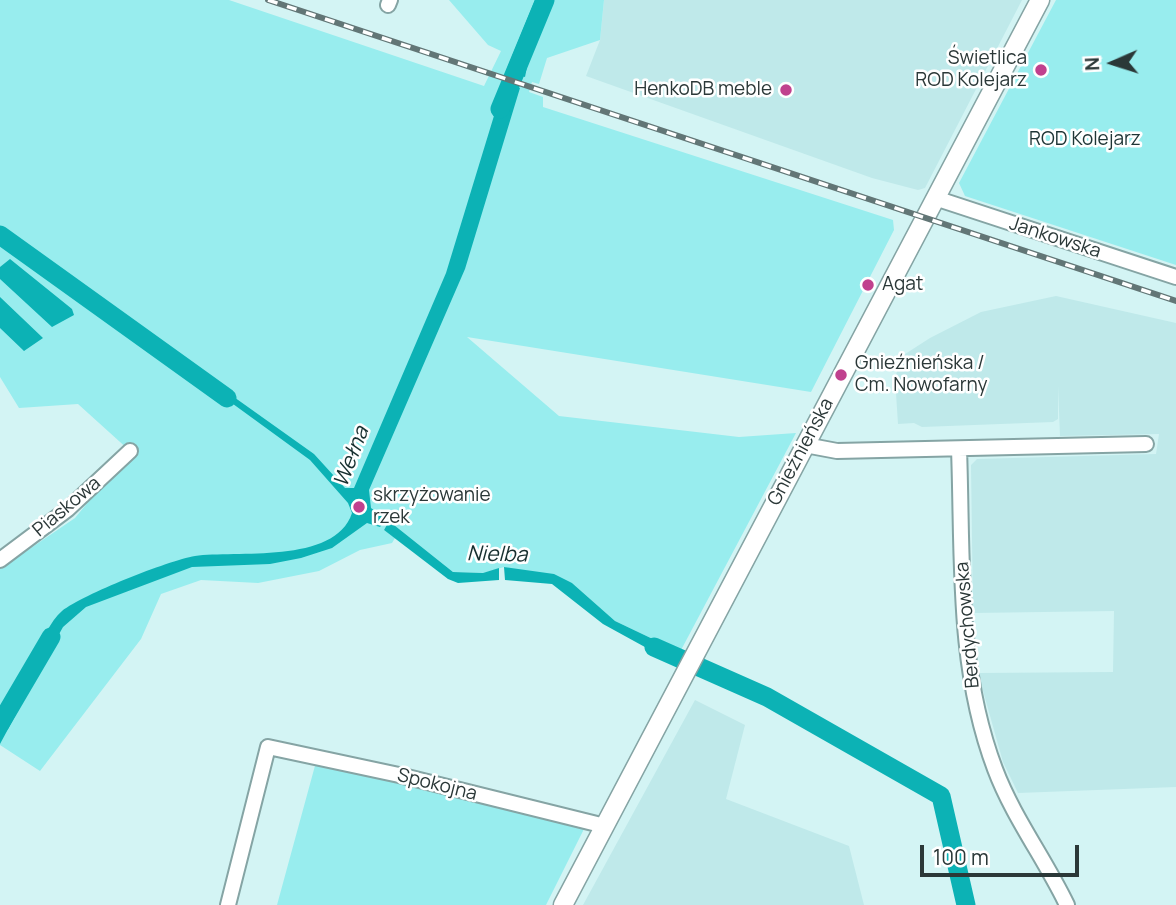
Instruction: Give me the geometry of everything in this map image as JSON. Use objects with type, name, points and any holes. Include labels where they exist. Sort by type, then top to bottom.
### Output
[{"type":"main road","name":"Gnieźnieńska","points":[[563,905],[1040,0]]},
{"type":"street","name":"Jankowska","points":[[935,198],[1176,277]]},
{"type":"street","points":[[804,445],[837,451],[1146,444]]},
{"type":"street","name":"Berdychowska","points":[[959,449],[963,622],[970,681],[978,716],[1005,791],[1067,905]]},
{"type":"street","name":"Piaskowa","points":[[0,560],[68,509],[130,451]]},
{"type":"street","name":"Spokojna","points":[[228,905],[268,747],[400,775],[605,826]]},
{"type":"shaded area","points":[[535,0],[548,0],[534,32],[525,77],[506,71]]},
{"type":"shaded area","points":[[604,0],[1022,0],[925,188],[918,190],[872,178],[586,76],[600,40]]},
{"type":"shaded area","points":[[504,83],[520,88],[465,269],[369,490],[371,508],[386,519],[380,527],[367,523],[332,548],[301,558],[270,564],[192,567],[86,607],[63,627],[43,663],[34,656],[50,626],[62,611],[126,579],[195,556],[282,552],[305,548],[326,541],[342,530],[352,513],[348,503],[310,460],[207,385],[210,380],[314,454],[345,488],[354,488],[446,273]]},
{"type":"shaded area","points":[[10,259],[72,309],[74,315],[52,327],[0,279],[0,267]]},
{"type":"shaded area","points":[[1056,296],[1176,323],[1176,787],[1018,793],[1003,762],[978,673],[1113,672],[1114,611],[973,613],[971,465],[977,459],[1156,454],[1159,434],[1060,436],[1058,386],[1058,419],[1053,422],[922,427],[914,423],[898,424],[895,378],[902,356],[930,338],[981,312]]},
{"type":"shaded area","points":[[0,297],[43,338],[24,351],[0,328]]},
{"type":"shaded area","points":[[389,521],[453,572],[483,573],[499,568],[499,580],[458,583],[448,579],[384,530]]},
{"type":"shaded area","points":[[504,567],[554,574],[572,583],[615,621],[680,652],[674,663],[603,624],[552,584],[505,580]]},
{"type":"shaded area","points":[[31,661],[41,668],[0,744],[0,714]]},
{"type":"shaded area","points":[[695,700],[745,725],[726,799],[849,846],[864,905],[583,905]]},
{"type":"green space","points":[[0,0],[229,0],[484,86],[501,51],[488,45],[449,0],[604,0],[600,40],[547,58],[539,84],[532,82],[529,92],[543,97],[543,107],[893,220],[894,230],[811,392],[467,337],[559,416],[739,437],[796,433],[680,652],[615,621],[572,583],[504,567],[484,573],[453,572],[389,521],[384,530],[395,538],[392,543],[360,550],[319,571],[258,583],[201,580],[161,594],[141,639],[40,771],[0,745],[0,569],[75,518],[130,451],[78,404],[19,408],[0,377]]},
{"type":"green space","name":"ROD Kolejarz","points":[[1056,0],[1176,0],[1176,265],[965,196],[959,183]]},
{"type":"green space","points":[[316,762],[585,827],[546,905],[277,905]]},
{"type":"waterway","name":"Wełna","points":[[500,109],[545,0]]},
{"type":"waterway","name":"Nielba","points":[[0,235],[227,398]]},
{"type":"waterway","name":"Wełna","points":[[0,724],[51,637]]},
{"type":"waterway","name":"Nielba","points":[[654,647],[767,697],[941,796],[966,905]]},
{"type":"railway","points":[[268,0],[1176,301]]},
{"type":"place","name":"Świetlica ROD Kolejarz","points":[[1041,70]]},
{"type":"place","name":"HenkoDB meble","points":[[786,90]]},
{"type":"place","name":"Agat","points":[[868,285]]},
{"type":"place","name":"Gnieźnieńska / Cm. Nowofarny","points":[[841,375]]},
{"type":"place","name":"skrzyżowanie rzek","points":[[359,507]]}]
